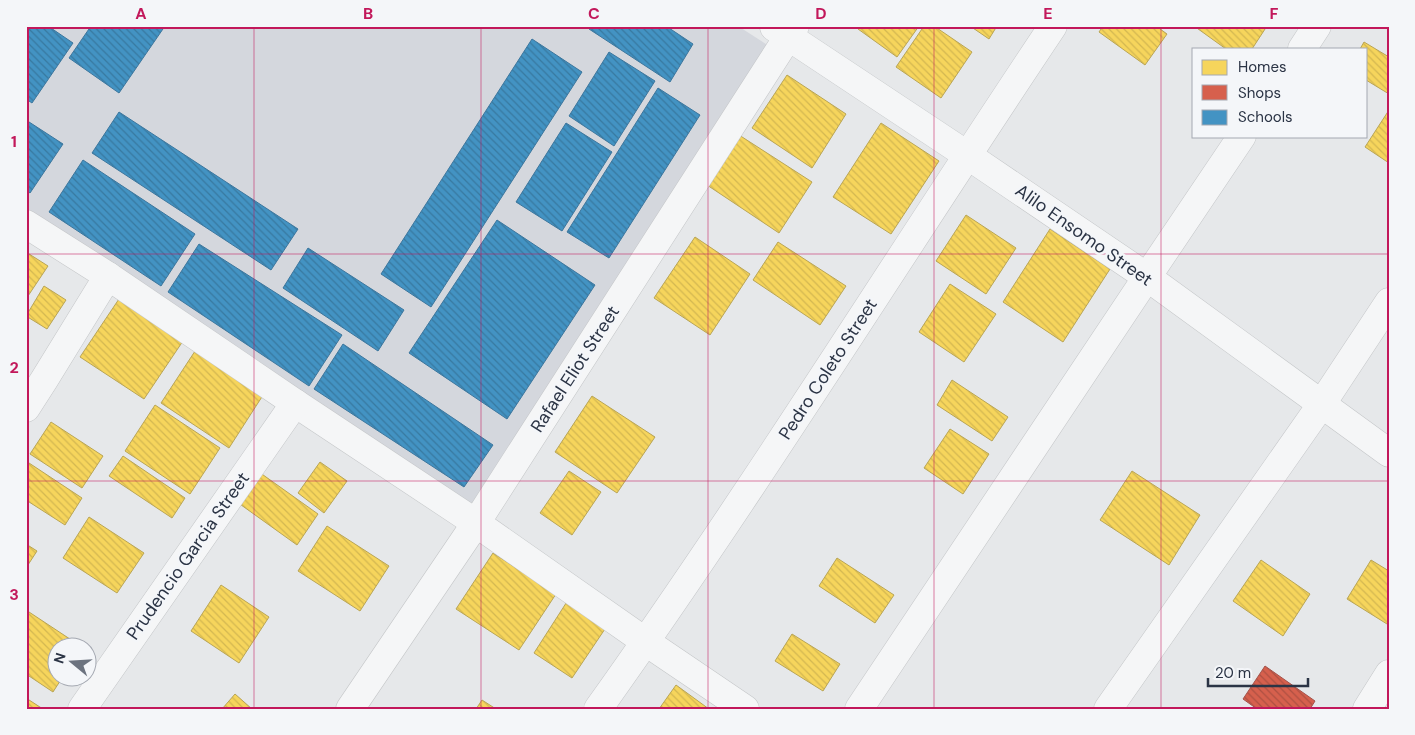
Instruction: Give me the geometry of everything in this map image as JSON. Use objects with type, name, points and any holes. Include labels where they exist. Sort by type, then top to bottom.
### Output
[{"type":"street","name":"Pedro Coleto Street","points":[[598,709],[646,642],[748,491],[967,154],[1054,26]]},
{"type":"street","points":[[1303,48],[1317,26]]},
{"type":"street","name":"Alilo Ensomo Street","points":[[785,29],[1147,277],[1389,453]]},
{"type":"street","name":"Rafael Eliot Street","points":[[350,709],[476,523],[785,29]]},
{"type":"street","points":[[859,709],[1241,138]]},
{"type":"street","points":[[26,224],[108,276],[294,403],[476,523],[745,709]]},
{"type":"street","points":[[26,408],[108,276]]},
{"type":"street","points":[[1108,709],[1321,405],[1389,302]]},
{"type":"street","name":"Prudencio Garcia Street","points":[[82,709],[294,403]]},
{"type":"street","points":[[1367,709],[1389,674]]},
{"type":"shaded area","points":[[26,26],[738,26],[769,46],[475,510],[26,208]]},
{"type":"building: Homes","points":[[860,26],[919,26],[897,57],[858,29]]},
{"type":"building: Homes","points":[[924,26],[934,26],[972,52],[941,98],[896,67]]},
{"type":"building: Homes","points":[[970,26],[997,26],[989,39]]},
{"type":"building: Homes","points":[[1103,26],[1156,26],[1167,34],[1145,65],[1099,32]]},
{"type":"building: Homes","points":[[1194,26],[1267,26],[1253,48],[1225,48]]},
{"type":"building: Homes","points":[[1364,42],[1389,57],[1389,94],[1368,81],[1368,48],[1361,48]]},
{"type":"building: Homes","points":[[787,75],[846,114],[812,168],[752,128]]},
{"type":"building: Homes","points":[[1389,110],[1389,163],[1365,147]]},
{"type":"building: Homes","points":[[881,123],[939,161],[891,234],[833,197]]},
{"type":"building: Homes","points":[[739,135],[812,182],[779,233],[707,185]]},
{"type":"building: Homes","points":[[966,215],[1016,248],[986,294],[936,261]]},
{"type":"building: Homes","points":[[1050,229],[1110,269],[1063,342],[1003,302]]},
{"type":"building: Homes","points":[[695,237],[750,274],[710,335],[654,298]]},
{"type":"building: Homes","points":[[778,242],[846,286],[820,325],[753,280]]},
{"type":"building: Homes","points":[[26,252],[48,266],[26,299]]},
{"type":"building: Homes","points":[[950,284],[996,314],[964,362],[919,332]]},
{"type":"building: Homes","points":[[44,286],[66,300],[47,329],[26,316]]},
{"type":"building: Homes","points":[[121,296],[185,338],[144,399],[80,357]]},
{"type":"building: Homes","points":[[199,345],[267,389],[229,448],[161,403]]},
{"type":"building: Homes","points":[[952,380],[1008,417],[992,441],[937,405]]},
{"type":"building: Homes","points":[[592,396],[655,437],[617,493],[555,452]]},
{"type":"building: Homes","points":[[155,405],[220,448],[190,494],[125,451]]},
{"type":"building: Homes","points":[[51,422],[103,456],[82,488],[30,454]]},
{"type":"building: Homes","points":[[950,429],[989,454],[963,494],[924,468]]},
{"type":"building: Homes","points":[[123,456],[185,498],[172,518],[109,476]]},
{"type":"building: Homes","points":[[26,461],[82,498],[65,525],[26,500]]},
{"type":"building: Homes","points":[[320,462],[347,481],[324,513],[298,493]]},
{"type":"building: Homes","points":[[569,471],[601,492],[572,535],[540,513]]},
{"type":"building: Homes","points":[[1132,471],[1200,515],[1169,565],[1100,520]]},
{"type":"building: Homes","points":[[259,472],[318,514],[297,545],[237,502]]},
{"type":"building: Homes","points":[[89,517],[144,553],[117,593],[63,558]]},
{"type":"building: Homes","points":[[327,526],[389,566],[360,611],[298,571]]},
{"type":"building: Homes","points":[[26,544],[37,551],[26,568]]},
{"type":"building: Homes","points":[[493,553],[556,594],[519,650],[456,609]]},
{"type":"building: Homes","points":[[837,558],[894,595],[875,623],[819,586]]},
{"type":"building: Homes","points":[[1261,560],[1310,594],[1283,636],[1233,601]]},
{"type":"building: Homes","points":[[1371,560],[1389,571],[1389,622],[1387,624],[1347,599]]},
{"type":"building: Homes","points":[[221,585],[269,617],[239,663],[191,631]]},
{"type":"building: Homes","points":[[570,597],[609,623],[572,678],[534,653]]},
{"type":"building: Homes","points":[[26,610],[68,638],[48,638],[48,688],[56,688],[53,692],[26,674]]},
{"type":"building: Homes","points":[[792,634],[840,664],[823,691],[775,661]]},
{"type":"building: Homes","points":[[676,685],[709,709],[659,709]]},
{"type":"building: Homes","points":[[235,694],[252,709],[222,709]]},
{"type":"building: Homes","points":[[26,698],[43,709],[26,709]]},
{"type":"building: Homes","points":[[482,700],[496,709],[476,709]]},
{"type":"building: Shops","points":[[1265,666],[1315,701],[1310,709],[1257,709],[1243,699]]},
{"type":"building: Schools","points":[[26,26],[48,26],[73,43],[32,103],[26,99]]},
{"type":"building: Schools","points":[[91,26],[165,26],[119,93],[69,58]]},
{"type":"building: Schools","points":[[591,26],[666,26],[693,44],[670,82],[589,29]]},
{"type":"building: Schools","points":[[532,39],[582,72],[431,307],[381,274]]},
{"type":"building: Schools","points":[[609,52],[655,81],[614,146],[569,116]]},
{"type":"building: Schools","points":[[658,88],[700,115],[609,258],[567,232]]},
{"type":"building: Schools","points":[[119,112],[298,229],[271,270],[92,153]]},
{"type":"building: Schools","points":[[26,120],[63,144],[30,193],[26,190]]},
{"type":"building: Schools","points":[[566,123],[612,152],[562,231],[516,202]]},
{"type":"building: Schools","points":[[83,160],[195,234],[161,286],[49,212]]},
{"type":"building: Schools","points":[[497,220],[595,285],[507,419],[409,353]]},
{"type":"building: Schools","points":[[199,244],[342,335],[309,386],[168,292]]},
{"type":"building: Schools","points":[[308,248],[404,310],[378,351],[283,288]]},
{"type":"building: Schools","points":[[343,344],[493,445],[464,487],[314,389]]}]
